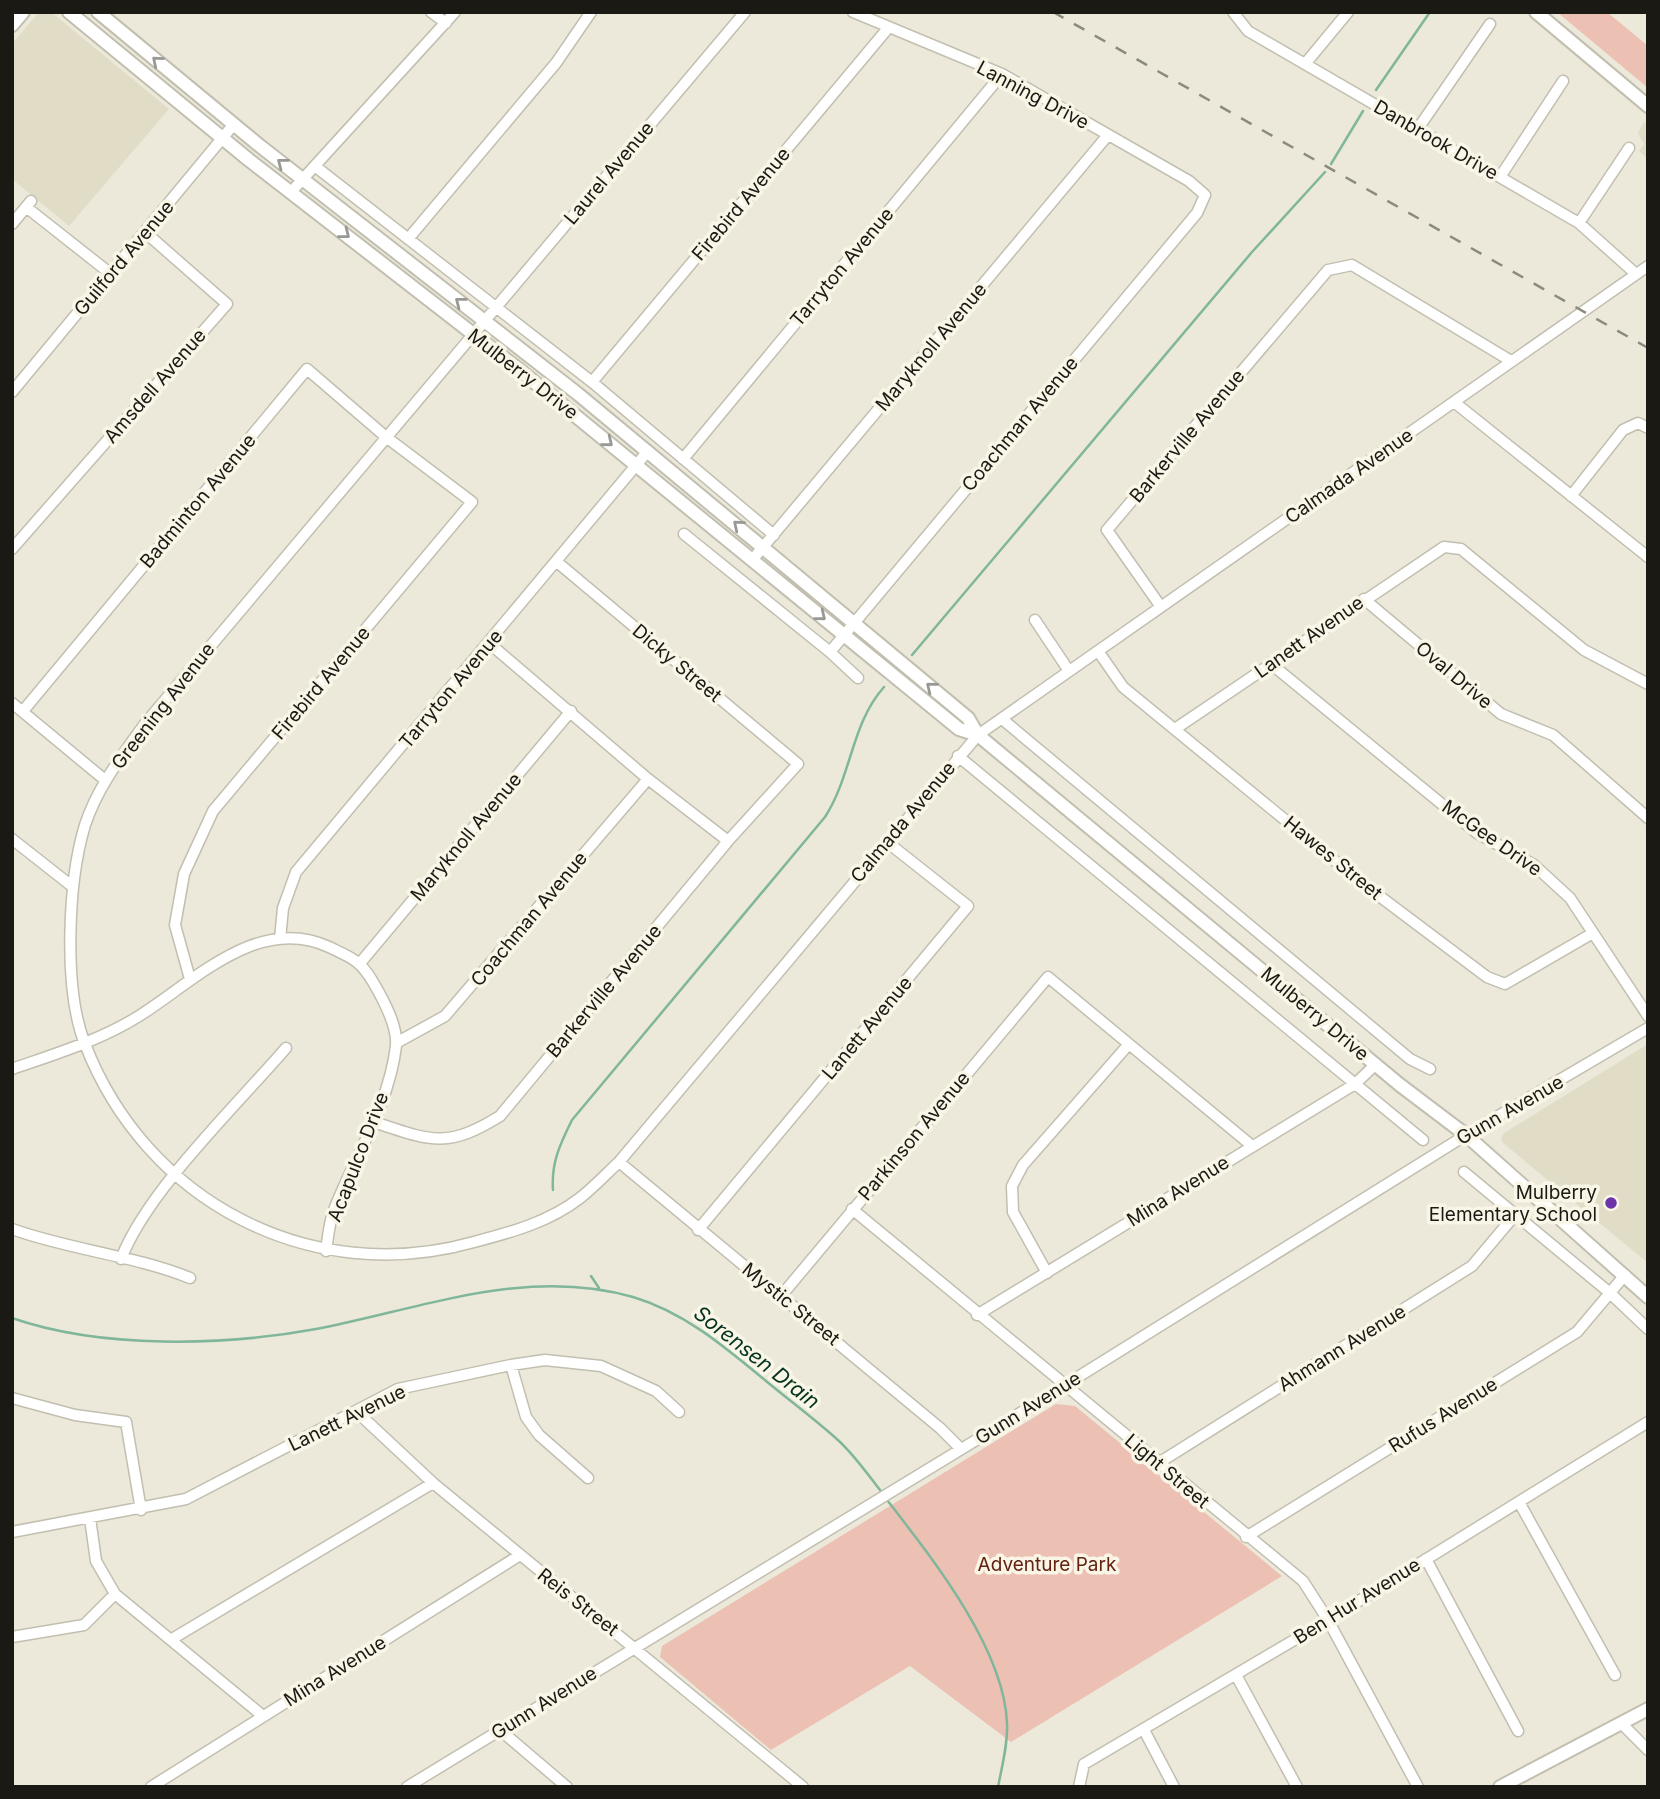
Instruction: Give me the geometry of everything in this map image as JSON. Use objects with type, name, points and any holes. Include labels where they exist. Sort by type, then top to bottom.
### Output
[{"type":"main road","points":[[12,25],[23,12]]},
{"type":"main road","name":"Mulberry Drive","points":[[69,12],[222,138],[753,559],[959,729],[978,735]]},
{"type":"main road","name":"Mulberry Drive","points":[[99,12],[303,180],[648,451],[764,547],[968,718],[978,735],[1376,1064],[1466,1135],[1648,1297]]},
{"type":"main road","points":[[1536,12],[1648,106]]},
{"type":"main road","points":[[1500,1787],[1648,1709]]},
{"type":"street","points":[[431,12],[446,23]]},
{"type":"street","points":[[291,192],[455,12]]},
{"type":"street","points":[[408,239],[555,63],[591,12]]},
{"type":"street","name":"Laurel Avenue","points":[[472,334],[745,12]]},
{"type":"street","name":"Lanning Drive","points":[[853,12],[1002,74],[1189,181],[1205,195]]},
{"type":"street","name":"Danbrook Drive","points":[[1233,12],[1248,31],[1579,223],[1636,274]]},
{"type":"street","points":[[1305,64],[1348,12]]},
{"type":"street","points":[[1418,130],[1490,24]]},
{"type":"street","name":"Firebird Avenue","points":[[592,382],[890,27]]},
{"type":"street","name":"Tarryton Avenue","points":[[683,459],[1002,74]]},
{"type":"street","points":[[1500,177],[1563,81]]},
{"type":"street","name":"Guilford Avenue","points":[[12,392],[234,124]]},
{"type":"street","name":"Maryknoll Avenue","points":[[753,559],[1108,135]]},
{"type":"street","points":[[1579,223],[1629,148]]},
{"type":"street","points":[[316,167],[592,382],[774,535]]},
{"type":"street","name":"Coachman Avenue","points":[[830,652],[1197,213],[1205,195]]},
{"type":"street","points":[[12,224],[29,204],[111,274]]},
{"type":"street","name":"Amsdell Avenue","points":[[12,549],[227,303],[146,233]]},
{"type":"street","name":"Barkerville Avenue","points":[[1161,607],[1107,530],[1328,270],[1352,265],[1511,361]]},
{"type":"street","name":"Calmada Avenue","points":[[175,1176],[224,1211],[274,1235],[326,1251],[372,1256],[435,1253],[534,1225],[580,1199],[619,1162],[957,756],[978,735],[1648,266]]},
{"type":"street","name":"Greening Avenue","points":[[175,1176],[141,1141],[114,1101],[84,1043],[69,964],[73,887],[85,825],[105,780],[144,725],[472,334]]},
{"type":"street","name":"Badminton Avenue","points":[[23,711],[307,369],[386,437]]},
{"type":"street","points":[[1454,402],[1648,558]]},
{"type":"street","points":[[1571,496],[1623,430],[1639,423],[1648,428]]},
{"type":"street","name":"Firebird Avenue","points":[[190,979],[175,925],[184,874],[214,811],[472,502],[386,437]]},
{"type":"street","name":"Tarryton Avenue","points":[[279,939],[283,908],[296,872],[648,451]]},
{"type":"street","points":[[684,534],[830,652],[858,678]]},
{"type":"street","name":"Lanett Avenue","points":[[1175,730],[1444,547],[1461,549],[1584,650],[1648,684]]},
{"type":"street","name":"Dicky Street","points":[[557,562],[798,764]]},
{"type":"street","name":"Oval Drive","points":[[1364,599],[1501,714],[1553,735],[1648,818]]},
{"type":"street","points":[[1035,620],[1069,671]]},
{"type":"street","points":[[489,643],[648,779],[728,841]]},
{"type":"street","name":"Hawes Street","points":[[1098,651],[1123,687],[1362,883],[1486,976],[1506,984],[1593,933]]},
{"type":"street","name":"McGee Drive","points":[[1270,663],[1477,832],[1534,865],[1570,898],[1648,1016]]},
{"type":"street","points":[[12,703],[105,780]]},
{"type":"street","name":"Maryknoll Avenue","points":[[361,962],[571,711]]},
{"type":"street","points":[[1002,719],[1410,1059],[1430,1069]]},
{"type":"street","name":"Mulberry Drive","points":[[957,756],[1423,1140]]},
{"type":"street","name":"Barkerville Avenue","points":[[374,1122],[419,1137],[444,1140],[470,1135],[500,1116],[728,841],[798,764]]},
{"type":"street","name":"Coachman Avenue","points":[[396,1043],[445,1016],[648,779]]},
{"type":"street","points":[[12,839],[73,887]]},
{"type":"street","name":"Lanett Avenue","points":[[698,1230],[968,906],[887,842]]},
{"type":"street","points":[[12,1069],[84,1043],[139,1016],[190,979],[239,949],[279,939],[318,942],[361,962]]},
{"type":"street","name":"Acapulco Drive","points":[[326,1251],[333,1212],[374,1122],[390,1075],[396,1043],[384,1001],[361,962]]},
{"type":"street","name":"Parkinson Avenue","points":[[781,1296],[1048,978],[1129,1044]]},
{"type":"street","name":"Gunn Avenue","points":[[407,1787],[961,1449],[1466,1135],[1648,1028]]},
{"type":"street","points":[[1047,1273],[1013,1212],[1012,1186],[1023,1165],[1129,1044],[1251,1144]]},
{"type":"street","points":[[121,1259],[130,1235],[175,1176],[286,1048]]},
{"type":"street","name":"Mina Avenue","points":[[977,1315],[1251,1144],[1354,1084],[1376,1064]]},
{"type":"street","name":"Mystic Street","points":[[619,1162],[698,1230],[940,1427],[961,1449]]},
{"type":"street","points":[[1464,1172],[1648,1329]]},
{"type":"street","name":"Light Street","points":[[852,1209],[1157,1464],[1303,1581],[1328,1620],[1418,1787]]},
{"type":"street","name":"Ahmann Avenue","points":[[1157,1464],[1472,1266],[1514,1216]]},
{"type":"street","points":[[12,1228],[121,1259],[164,1268],[190,1278]]},
{"type":"street","name":"Rufus Avenue","points":[[1247,1537],[1577,1332],[1625,1275]]},
{"type":"street","name":"Lanett Avenue","points":[[12,1532],[141,1510],[186,1499],[398,1389],[511,1365],[545,1360],[601,1366],[656,1391],[679,1412]]},
{"type":"street","points":[[511,1365],[526,1417],[539,1436],[588,1478]]},
{"type":"street","points":[[12,1398],[75,1415],[126,1422],[141,1510]]},
{"type":"street","name":"Reis Street","points":[[357,1412],[433,1483],[803,1787]]},
{"type":"street","name":"Ben Hur Avenue","points":[[1079,1787],[1084,1764],[1328,1620],[1648,1422]]},
{"type":"street","points":[[172,1639],[433,1483]]},
{"type":"street","points":[[1518,1502],[1615,1675]]},
{"type":"street","points":[[90,1518],[96,1561],[115,1594],[263,1716]]},
{"type":"street","name":"Mina Avenue","points":[[150,1787],[520,1555]]},
{"type":"street","points":[[1426,1559],[1518,1731]]},
{"type":"street","points":[[12,1637],[84,1625],[115,1594]]},
{"type":"street","points":[[1236,1675],[1297,1787]]},
{"type":"street","points":[[1622,1724],[1648,1750]]},
{"type":"street","points":[[500,1730],[566,1787]]},
{"type":"street","points":[[1144,1730],[1174,1787]]},
{"type":"shaded area","points":[[39,12],[51,12],[169,109],[69,226],[12,179],[12,44]]},
{"type":"shaded area","points":[[1644,122],[1648,125],[1648,159],[1639,151],[1644,144],[1638,133]]},
{"type":"shaded area","name":"Mulberry Elementary School","points":[[1648,1044],[1648,1263],[1503,1143],[1501,1138],[1504,1133]]},
{"type":"green space","points":[[1557,12],[1607,12],[1648,46],[1648,88]]},
{"type":"green space","name":"Adventure Park","points":[[1056,1404],[1075,1406],[1282,1576],[1011,1742],[910,1666],[771,1750],[660,1657],[662,1646]]},
{"type":"waterway","points":[[1376,90],[1430,12]]},
{"type":"waterway","points":[[1331,164],[1363,111]]},
{"type":"waterway","points":[[912,655],[1252,252],[1325,172]]},
{"type":"waterway","points":[[553,1190],[557,1154],[572,1120],[825,817],[841,784],[865,717],[884,687]]},
{"type":"waterway","points":[[591,1276],[599,1288]]},
{"type":"waterway","name":"Sorensen Drain","points":[[12,1318],[47,1328],[123,1340],[203,1341],[280,1335],[316,1329],[434,1302],[513,1288],[553,1286],[593,1289],[633,1297],[687,1321],[735,1356],[839,1441],[883,1494]]},
{"type":"waterway","name":"Sorensen Drain","points":[[887,1500],[963,1605],[993,1665],[1003,1694],[1007,1723],[1006,1747],[998,1787]]},
{"type":"railway","points":[[1053,12],[1648,348]]},
{"type":"place","name":"Mulberry Elementary School","points":[[1611,1203]]}]
